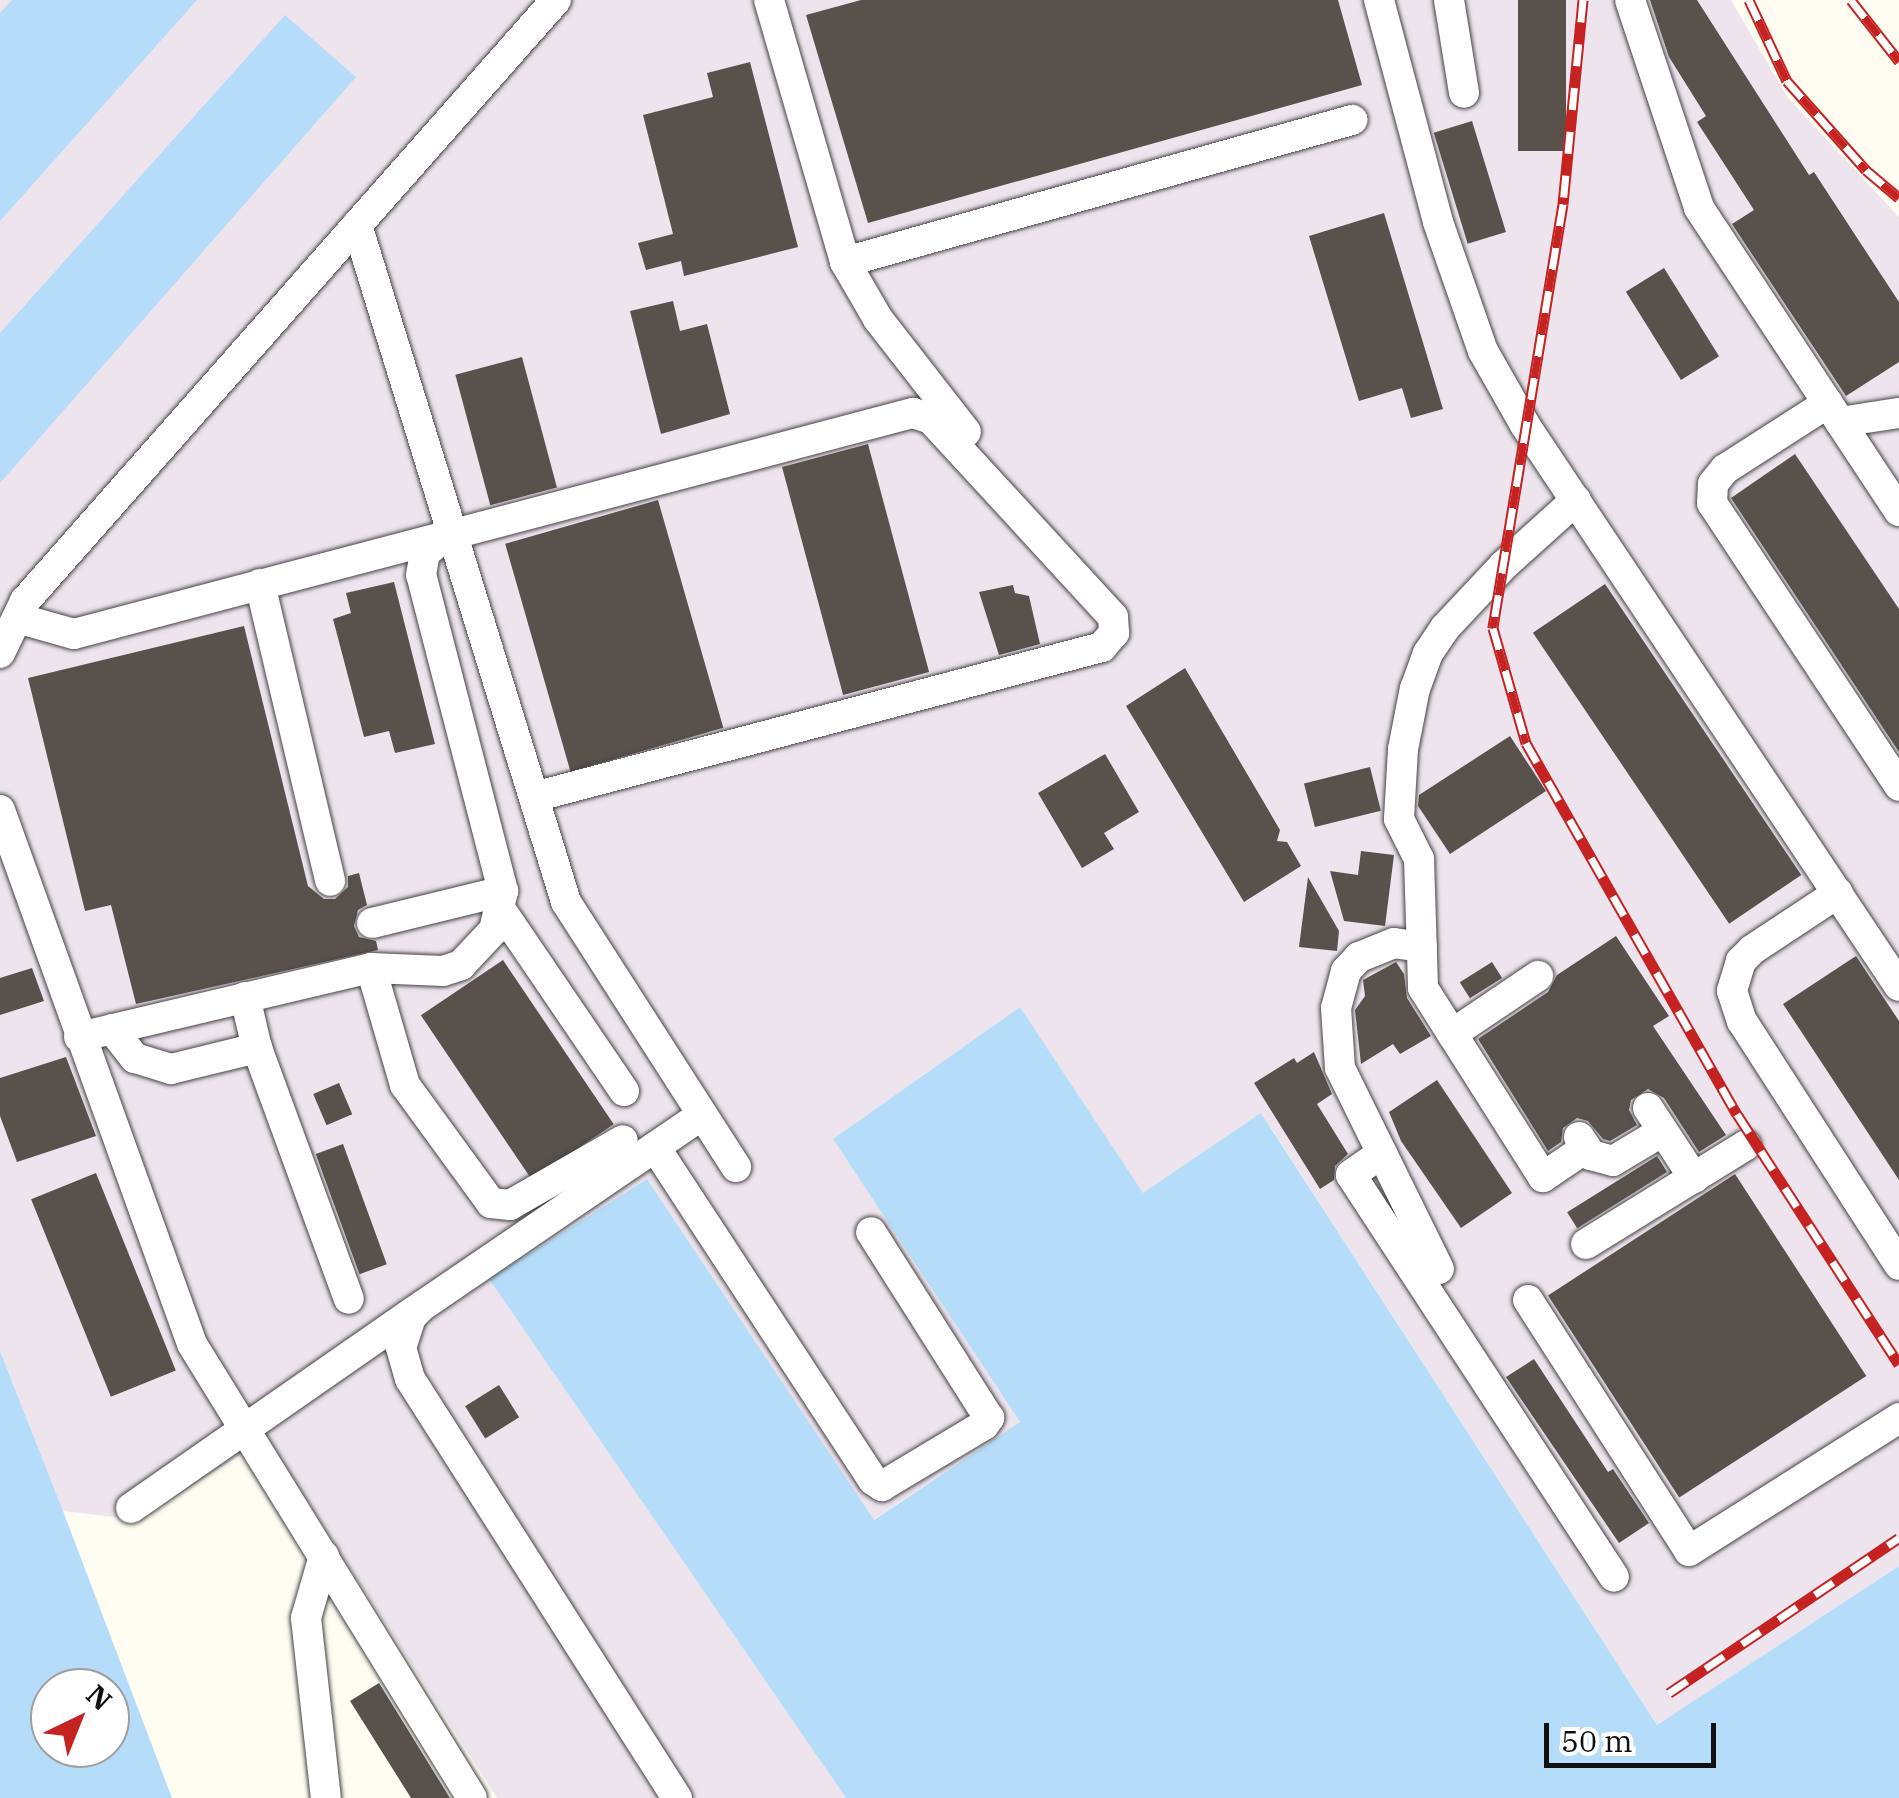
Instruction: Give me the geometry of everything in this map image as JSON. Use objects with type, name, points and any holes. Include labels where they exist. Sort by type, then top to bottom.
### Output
[{"type":"lane","points":[[0,654],[25,602],[556,0]]},
{"type":"lane","points":[[771,0],[845,262],[878,319],[1042,536]]},
{"type":"lane","points":[[1378,0],[1438,222],[1483,351],[1576,500],[1899,986]]},
{"type":"lane","points":[[1448,0],[1464,93]]},
{"type":"lane","points":[[1613,0],[1639,30]]},
{"type":"lane","points":[[1630,0],[1699,208],[1899,511]]},
{"type":"lane","points":[[1295,104],[1303,134]]},
{"type":"lane","points":[[845,262],[1221,141],[1303,134],[1352,120]]},
{"type":"lane","points":[[357,225],[566,902],[736,1167]]},
{"type":"lane","points":[[1899,413],[1834,412],[1725,469],[1713,484],[1712,502],[1899,786]]},
{"type":"lane","points":[[16,618],[74,634],[913,413],[931,418],[1113,617],[1114,633],[1102,647],[534,797]]},
{"type":"lane","points":[[1576,500],[1503,566],[1444,628],[1415,688],[1403,749],[1399,819],[1419,859],[1423,988],[1543,1177],[1583,1142],[1598,1159],[1614,1162],[1656,1120],[1694,1178]]},
{"type":"lane","points":[[452,534],[441,537],[425,552],[421,574],[502,901],[624,1092]]},
{"type":"lane","points":[[260,584],[330,881]]},
{"type":"lane","points":[[0,810],[192,1344],[472,1798]]},
{"type":"lane","points":[[1838,893],[1752,950],[1741,961],[1732,991],[1742,1021],[1899,1266]]},
{"type":"lane","points":[[372,923],[502,901]]},
{"type":"lane","points":[[79,1036],[371,968],[443,971],[461,965],[494,930],[502,901]]},
{"type":"lane","points":[[1422,947],[1394,943],[1375,947],[1346,971],[1338,988],[1340,1068],[1439,1269]]},
{"type":"lane","points":[[371,968],[405,1086],[491,1203],[510,1206],[623,1140]]},
{"type":"lane","points":[[1452,1034],[1538,976]]},
{"type":"lane","points":[[244,998],[258,1048],[349,1300]]},
{"type":"lane","points":[[112,1029],[135,1058],[171,1068],[258,1048]]},
{"type":"lane","points":[[132,1508],[244,1426],[702,1115]]},
{"type":"lane","points":[[1586,1244],[1746,1145]]},
{"type":"lane","points":[[655,1147],[873,1480],[882,1486],[984,1425],[989,1418],[871,1232]]},
{"type":"lane","points":[[1382,1153],[1351,1175],[1614,1576]]},
{"type":"lane","points":[[1528,1300],[1688,1552],[1899,1418]]},
{"type":"lane","points":[[422,1306],[411,1317],[401,1348],[410,1379],[678,1798]]},
{"type":"lane","points":[[324,1556],[306,1618],[326,1798]]},
{"type":"shaded area","points":[[0,0],[1731,0],[1788,98],[1899,217],[1899,1566],[1657,1725],[1262,1114],[1143,1194],[1020,1007],[833,1139],[1020,1422],[873,1520],[647,1179],[489,1279],[846,1798],[497,1798],[267,1438],[138,1520],[63,1511],[0,1351]]},
{"type":"water","points":[[12,0],[197,0],[0,221],[0,13]]},
{"type":"water","points":[[285,15],[356,77],[0,483],[0,333]]},
{"type":"water","points":[[1020,1007],[1143,1193],[1261,1113],[1657,1725],[1899,1566],[1899,1798],[846,1798],[489,1279],[647,1179],[874,1520],[1020,1422],[833,1139]]},
{"type":"water","points":[[0,1351],[123,1668],[30,1668],[30,1768],[130,1768],[130,1687],[172,1798],[0,1798]]},
{"type":"building","points":[[861,0],[1338,0],[1362,85],[868,223],[806,15]]},
{"type":"building","points":[[1518,0],[1566,0],[1566,151],[1518,151]]},
{"type":"building","points":[[1650,0],[1697,0],[1809,175],[1814,172],[1899,302],[1899,362],[1846,396],[1732,224],[1754,210],[1697,122],[1706,116],[1669,57]]},
{"type":"building","points":[[750,62],[798,247],[684,276],[681,261],[646,270],[638,243],[673,234],[643,115],[713,97],[707,73]]},
{"type":"building","points":[[1472,121],[1506,232],[1468,244],[1434,133]]},
{"type":"building","points":[[1384,213],[1443,409],[1411,418],[1402,388],[1359,401],[1309,236]]},
{"type":"building","points":[[1664,268],[1719,356],[1681,380],[1626,292]]},
{"type":"building","points":[[673,301],[680,331],[707,324],[730,414],[661,434],[630,311]]},
{"type":"building","points":[[522,357],[557,487],[490,505],[455,375]]},
{"type":"building","points":[[868,444],[929,672],[843,695],[782,467]]},
{"type":"building","points":[[1795,454],[1899,609],[1899,752],[1731,498]]},
{"type":"building","points":[[658,500],[723,728],[570,772],[505,544]]},
{"type":"building","points":[[394,582],[435,744],[395,753],[389,731],[364,737],[333,619],[351,613],[346,593]]},
{"type":"building","points":[[1605,584],[1801,875],[1729,924],[1533,633]]},
{"type":"building","points":[[1013,585],[1015,593],[1029,596],[1040,644],[999,655],[979,592]]},
{"type":"building","points":[[244,626],[308,886],[324,899],[335,899],[348,887],[348,876],[359,873],[367,905],[358,910],[354,926],[359,937],[376,941],[378,950],[136,1004],[111,905],[85,911],[28,678]]},
{"type":"building","points":[[1185,668],[1280,830],[1277,841],[1287,842],[1301,866],[1244,902],[1126,706]]},
{"type":"building","points":[[1510,736],[1546,791],[1450,854],[1418,806],[1419,795]]},
{"type":"building","points":[[1105,754],[1139,812],[1104,833],[1114,849],[1082,868],[1038,793]]},
{"type":"building","points":[[1370,767],[1381,811],[1315,827],[1304,783]]},
{"type":"building","points":[[1361,851],[1394,855],[1385,926],[1344,921],[1330,871],[1358,875]]},
{"type":"building","points":[[1308,877],[1339,931],[1337,951],[1299,947]]},
{"type":"building","points":[[1616,936],[1669,1016],[1653,1026],[1726,1135],[1699,1152],[1664,1098],[1648,1089],[1631,1100],[1629,1110],[1637,1125],[1610,1141],[1603,1139],[1588,1121],[1577,1118],[1563,1128],[1561,1142],[1548,1151],[1478,1039],[1548,992],[1557,975]]},
{"type":"building","points":[[1856,956],[1899,1021],[1899,1180],[1783,1004]]},
{"type":"building","points":[[503,960],[614,1124],[532,1180],[421,1015]]},
{"type":"building","points":[[1396,962],[1404,974],[1407,998],[1431,1036],[1400,1054],[1393,1044],[1361,1064],[1355,1010],[1365,996],[1363,980]]},
{"type":"building","points":[[1492,962],[1502,978],[1470,998],[1460,982]]},
{"type":"building","points":[[32,968],[44,1001],[0,1015],[0,978]]},
{"type":"building","points":[[1314,1052],[1332,1094],[1317,1104],[1348,1154],[1335,1166],[1334,1180],[1320,1189],[1254,1083],[1294,1058],[1297,1063]]},
{"type":"building","points":[[66,1057],[96,1136],[17,1162],[0,1116],[0,1078]]},
{"type":"building","points":[[1437,1080],[1512,1193],[1461,1228],[1401,1141],[1389,1112]]},
{"type":"building","points":[[339,1083],[352,1114],[327,1125],[313,1094]]},
{"type":"building","points":[[343,1144],[387,1264],[360,1274],[316,1154]]},
{"type":"building","points":[[1657,1156],[1667,1172],[1577,1228],[1567,1212]]},
{"type":"building","points":[[96,1173],[176,1370],[111,1397],[31,1199]]},
{"type":"building","points":[[1735,1174],[1866,1376],[1679,1498],[1548,1295]]},
{"type":"building","points":[[1534,1359],[1608,1472],[1613,1469],[1649,1523],[1619,1543],[1506,1377]]},
{"type":"building","points":[[499,1385],[519,1417],[485,1438],[465,1406]]},
{"type":"building","points":[[379,1683],[450,1798],[411,1798],[350,1701]]},
{"type":"railway","points":[[1583,0],[1563,204],[1493,628],[1526,743],[1737,1114],[1899,1364]]},
{"type":"railway","points":[[1749,0],[1787,81],[1866,170],[1899,198]]},
{"type":"railway","points":[[1851,0],[1899,61]]},
{"type":"railway","points":[[1669,1693],[1899,1538]]}]
